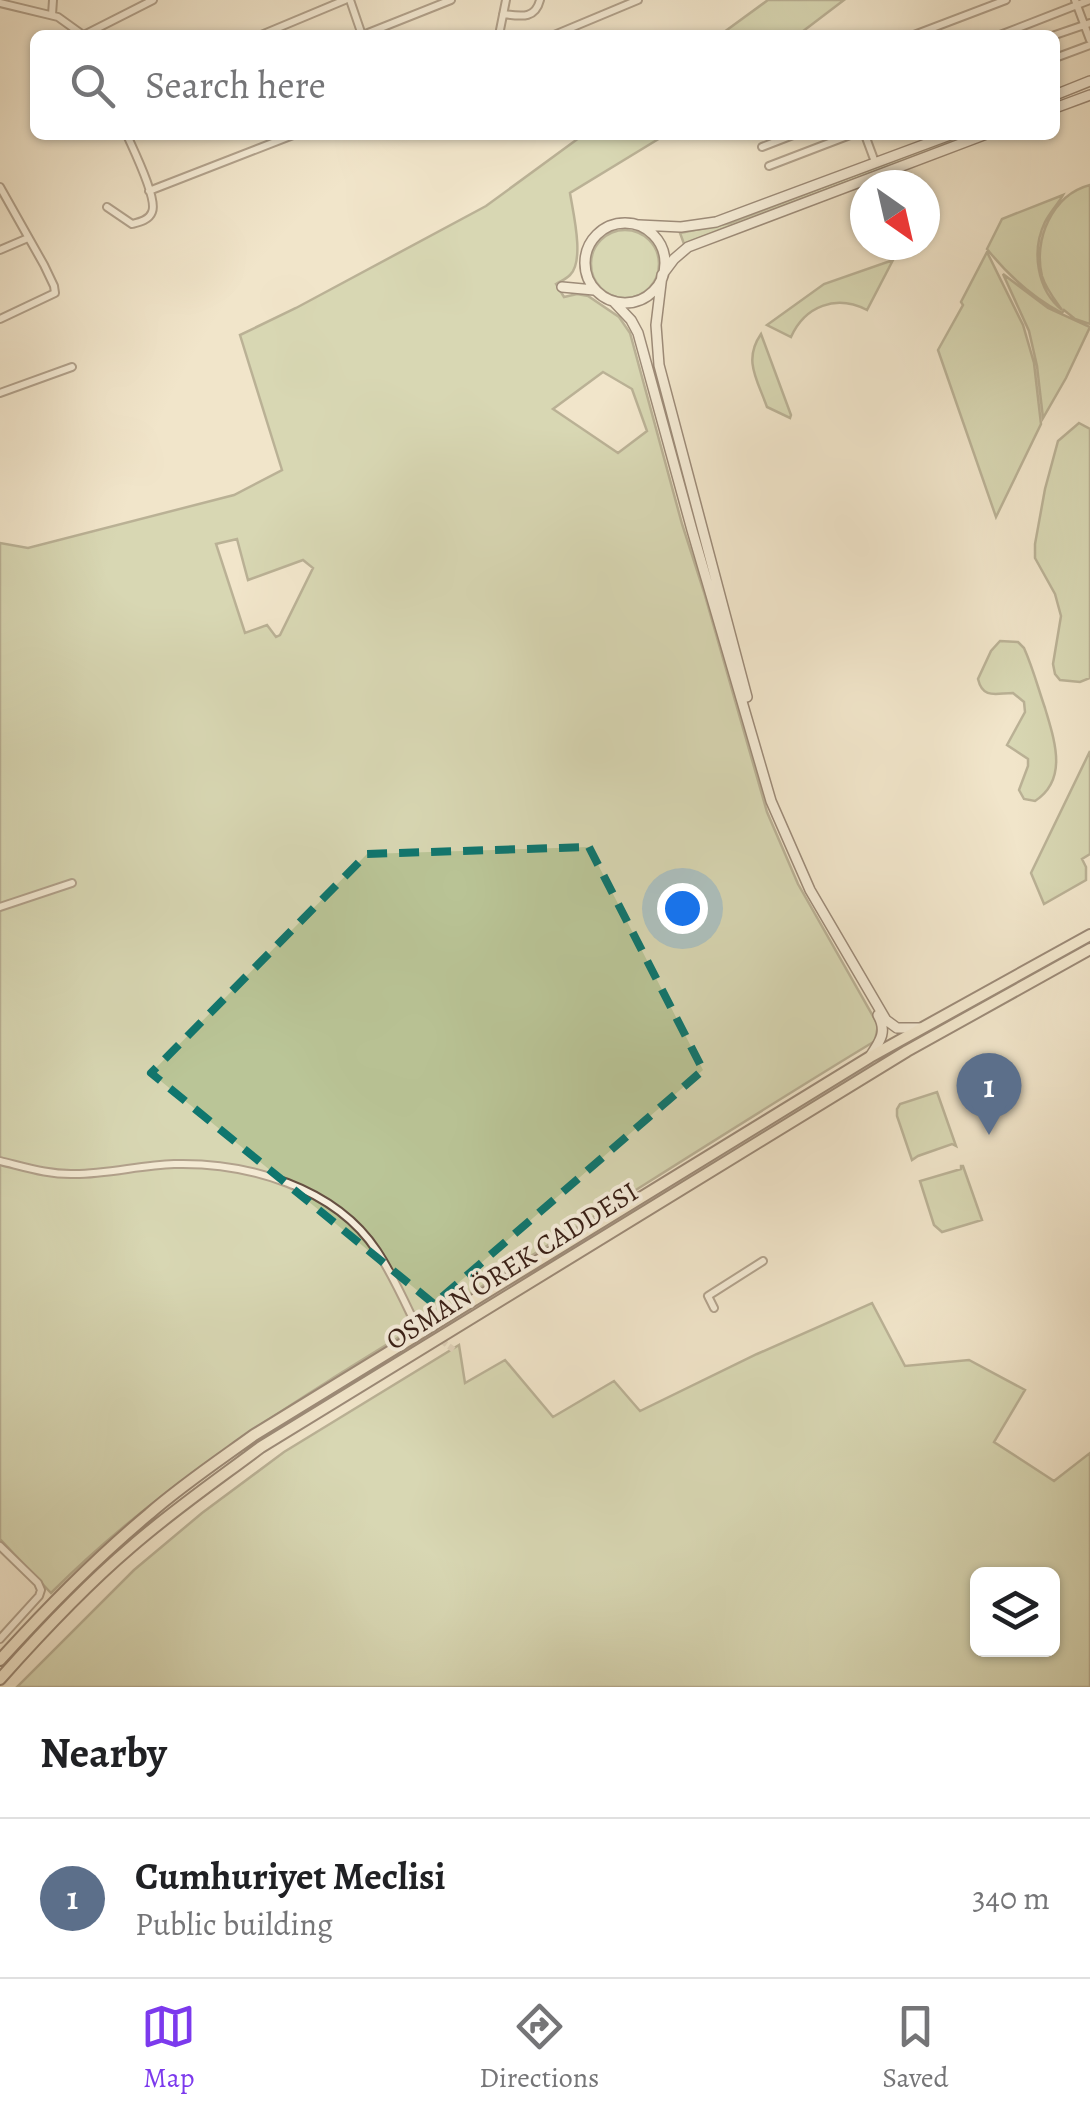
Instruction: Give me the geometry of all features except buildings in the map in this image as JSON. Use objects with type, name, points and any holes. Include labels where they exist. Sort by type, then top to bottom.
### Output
[{"type":"main road","name":"OSMAN ÖREK CADDESI","points":[[0,1660],[118,1540],[254,1435],[870,1057],[1090,935]]},
{"type":"main road","name":"OSMAN ÖREK CADDESI","points":[[0,1680],[48,1625],[130,1547],[261,1448],[907,1051],[1090,950]]},
{"type":"street","points":[[52,15],[53,0]]},
{"type":"street","points":[[92,30],[133,4],[152,0]]},
{"type":"street","points":[[273,30],[348,0],[361,30]]},
{"type":"street","points":[[375,30],[450,0]]},
{"type":"street","points":[[501,30],[506,0]]},
{"type":"street","points":[[503,14],[529,16],[540,0]]},
{"type":"street","points":[[566,30],[638,0]]},
{"type":"street","points":[[927,30],[1006,0]]},
{"type":"street","points":[[1018,30],[1090,0]]},
{"type":"street","points":[[0,3],[52,15],[78,30]]},
{"type":"street","points":[[1060,56],[1090,42],[1087,24],[1076,3]]},
{"type":"street","points":[[1060,33],[1087,24]]},
{"type":"street","points":[[1060,92],[1090,81]]},
{"type":"street","points":[[1060,106],[1090,95]]},
{"type":"street","points":[[107,207],[132,224],[152,212],[150,191],[129,140]]},
{"type":"street","points":[[150,191],[279,140]]},
{"type":"street","points":[[762,146],[779,140]]},
{"type":"street","points":[[768,166],[837,140]]},
{"type":"street","points":[[866,140],[875,164]]},
{"type":"street","points":[[596,290],[586,263],[590,244],[604,230],[622,224],[681,227],[716,222],[937,140]]},
{"type":"street","points":[[614,302],[642,300],[656,288],[674,259],[688,248],[971,140]]},
{"type":"street","points":[[0,188],[55,292],[0,319]]},
{"type":"street","points":[[639,225],[652,233],[662,247],[664,262],[656,325],[660,365],[780,826]]},
{"type":"street","points":[[0,250],[28,238]]},
{"type":"street","points":[[586,263],[562,287],[596,290],[614,302],[638,333],[770,801],[802,876],[882,1023],[883,1036],[870,1057]]},
{"type":"street","points":[[0,393],[72,367]]},
{"type":"street","points":[[0,908],[72,883]]},
{"type":"street","points":[[848,958],[886,1020],[897,1028],[920,1028]]},
{"type":"street","points":[[0,1161],[47,1172],[77,1174],[175,1164],[251,1170],[304,1191],[344,1214],[376,1249],[413,1319]]},
{"type":"street","points":[[714,1308],[708,1296],[763,1262]]},
{"type":"street","points":[[0,1546],[38,1583],[40,1590],[39,1596],[0,1638]]},
{"type":"highlighted area","points":[[589,847],[703,1070],[434,1304],[151,1073],[367,854]]},
{"type":"green space","points":[[768,0],[844,0],[805,30],[727,30]]},
{"type":"green space","points":[[576,140],[657,140],[570,193],[577,259],[570,275],[556,284],[564,297],[588,296],[619,317],[630,333],[767,812],[798,884],[878,1025],[875,1041],[255,1429],[149,1506],[51,1593],[0,1539],[0,543],[28,548],[234,495],[282,470],[240,335],[486,206]],"holes":[[[603,372],[632,389],[647,431],[618,453],[553,409]],[[237,539],[248,580],[303,560],[313,568],[276,637],[267,625],[245,633],[216,544]]]},
{"type":"green space","points":[[947,140],[960,140],[880,170],[869,170]]},
{"type":"green space","points":[[850,177],[850,181],[684,244],[680,233],[730,223]]},
{"type":"green space","points":[[1090,185],[1090,324],[1040,300],[987,249],[1002,219],[1063,195],[1045,222],[1038,245],[1042,281],[1062,310],[1042,276],[1043,234],[1065,198]]},
{"type":"green space","points":[[625,230],[638,232],[649,240],[657,251],[657,277],[649,288],[638,296],[625,298],[612,296],[601,288],[593,277],[591,264],[593,251],[601,240],[612,232]]},
{"type":"green space","points":[[987,252],[1023,325],[1034,363],[1041,424],[996,517],[938,350]]},
{"type":"green space","points":[[893,260],[867,310],[844,303],[823,306],[804,317],[791,337],[767,325],[824,284]]},
{"type":"green space","points":[[1003,274],[1048,308],[1090,327],[1043,418],[1029,331]]},
{"type":"green space","points":[[761,334],[790,418],[767,407],[756,378],[753,352]]},
{"type":"green space","points":[[1079,423],[1090,429],[1090,678],[1080,682],[1060,680],[1055,674],[1053,664],[1061,616],[1055,594],[1035,558],[1045,489],[1058,441]]},
{"type":"green space","points":[[1000,641],[1018,642],[1024,648],[1052,733],[1056,758],[1052,782],[1035,801],[1024,799],[1019,790],[1028,759],[1007,745],[1025,712],[1024,702],[1013,693],[987,693],[978,679]]},
{"type":"green space","points":[[1090,751],[1090,854],[1082,859],[1086,880],[1044,904],[1031,873]]},
{"type":"green space","points":[[937,1092],[956,1146],[952,1144],[912,1160],[897,1109],[900,1104]]},
{"type":"green space","points":[[961,1166],[982,1220],[942,1232],[934,1225],[920,1181]]},
{"type":"green space","points":[[872,1303],[905,1366],[969,1360],[1025,1390],[994,1442],[1054,1481],[1090,1453],[1090,1687],[17,1687],[134,1570],[202,1513],[284,1452],[459,1345],[465,1383],[505,1360],[553,1417],[614,1381],[640,1411]]},
{"type":"tunnel","points":[[413,1319],[454,1350]]},
{"type":"place","name":"Cumhuriyet Meclisi","points":[[989,1135]]}]
